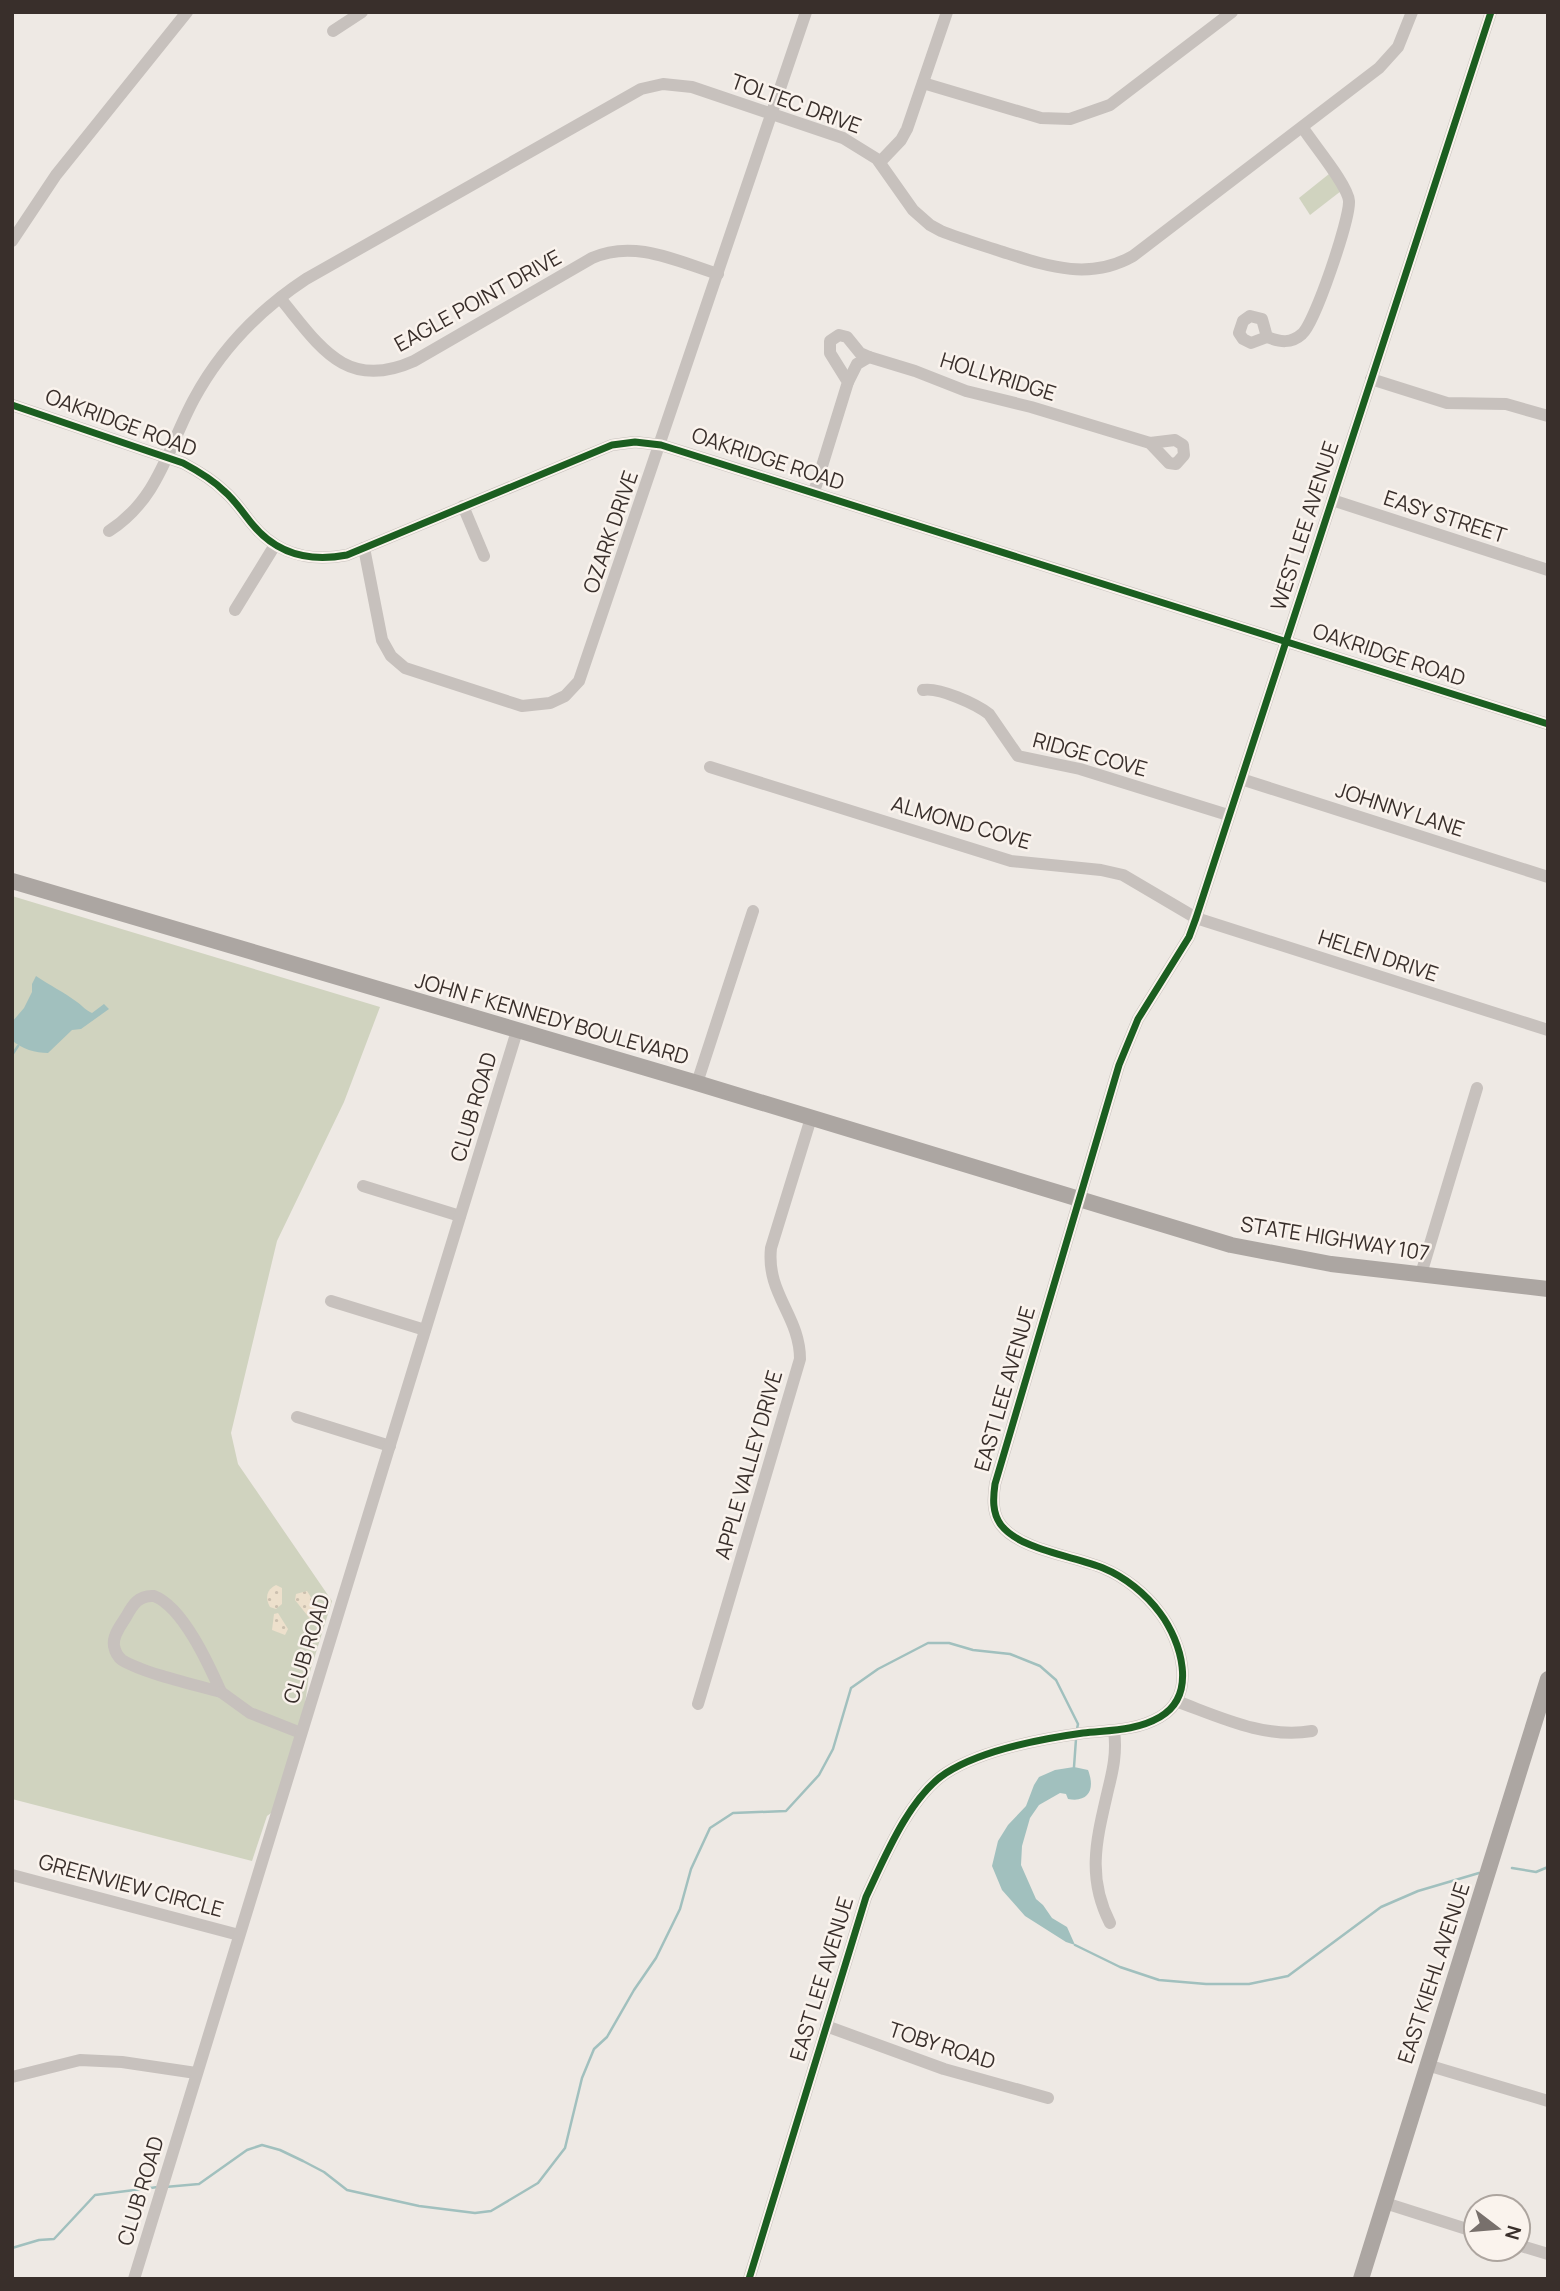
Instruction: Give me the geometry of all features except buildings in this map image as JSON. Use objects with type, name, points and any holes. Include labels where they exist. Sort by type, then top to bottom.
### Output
[{"type":"main road","name":"JOHN F KENNEDY BOULEVARD","points":[[12,881],[697,1083],[1079,1200]]},
{"type":"main road","name":"STATE HIGHWAY 107","points":[[1079,1200],[1268,1254],[1331,1264],[1548,1289]]},
{"type":"main road","name":"EAST KIEHL AVENUE","points":[[1361,2279],[1548,1679]]},
{"type":"street","name":"OZARK DRIVE","points":[[364,548],[382,640],[396,662],[413,672],[522,706],[550,704],[565,696],[574,687],[584,671],[806,12]]},
{"type":"street","points":[[880,162],[901,139],[906,129],[947,12]]},
{"type":"street","points":[[923,83],[1041,118],[1083,116],[1115,102],[1232,12]]},
{"type":"street","name":"TOLTEC DRIVE","points":[[109,531],[136,510],[169,457],[193,400],[221,356],[247,326],[279,298],[330,266],[641,89],[663,84],[692,87],[844,138],[880,162],[913,210],[941,231],[1044,265],[1064,270],[1095,270],[1110,267],[1133,256],[1303,128],[1389,58],[1406,32],[1412,12]]},
{"type":"street","name":"WEST LEE AVENUE","points":[[1079,1200],[1129,1038],[1189,937],[1196,918],[1491,12]]},
{"type":"street","points":[[12,241],[56,175],[186,13]]},
{"type":"street","points":[[333,31],[360,13]]},
{"type":"street","points":[[1267,337],[1280,342],[1288,341],[1303,334],[1308,328],[1326,282],[1349,208],[1348,194],[1303,128]]},
{"type":"street","name":"EAGLE POINT DRIVE","points":[[279,298],[335,360],[358,370],[376,372],[398,368],[414,361],[592,258],[613,251],[647,251],[718,274]]},
{"type":"street","points":[[848,382],[830,353],[830,341],[839,335],[848,337],[860,353],[869,357]]},
{"type":"street","points":[[814,492],[848,382],[857,364],[869,357]]},
{"type":"street","name":"HOLLYRIDGE","points":[[869,357],[966,391],[1031,407],[1150,443]]},
{"type":"street","points":[[1371,379],[1447,403],[1506,404],[1548,416]]},
{"type":"street","name":"OAKRIDGE ROAD","points":[[12,405],[169,457],[205,475],[226,492],[257,529],[275,545],[294,554],[323,558],[347,555],[612,445],[635,442],[661,445],[1548,724]]},
{"type":"street","name":"EASY STREET","points":[[1332,500],[1548,570]]},
{"type":"street","points":[[463,506],[484,556]]},
{"type":"street","points":[[235,610],[275,545]]},
{"type":"street","name":"RIDGE COVE","points":[[923,690],[931,688],[983,709],[1018,756],[1080,769],[1228,815]]},
{"type":"street","name":"ALMOND COVE","points":[[710,767],[1011,861],[1123,875],[1196,918]]},
{"type":"street","name":"JOHNNY LANE","points":[[1241,779],[1548,877]]},
{"type":"street","points":[[697,1083],[753,911]]},
{"type":"street","name":"HELEN DRIVE","points":[[1196,918],[1548,1030]]},
{"type":"street","name":"CLUB ROAD","points":[[134,2279],[517,1031]]},
{"type":"street","points":[[1421,1274],[1477,1088]]},
{"type":"street","name":"APPLE VALLEY DRIVE","points":[[698,1704],[800,1359],[797,1333],[776,1292],[769,1258],[811,1118]]},
{"type":"street","points":[[363,1186],[460,1216]]},
{"type":"street","name":"EAST LEE AVENUE","points":[[749,2279],[866,1897],[920,1798],[944,1774],[970,1761],[1041,1740],[1135,1727],[1159,1718],[1176,1701],[1183,1677],[1182,1660],[1172,1632],[1156,1608],[1131,1584],[1114,1573],[1015,1538],[1001,1525],[993,1506],[995,1484],[1079,1200]]},
{"type":"street","points":[[331,1301],[425,1330]]},
{"type":"street","points":[[297,1417],[390,1446]]},
{"type":"street","points":[[221,1692],[193,1637],[167,1604],[154,1596],[137,1600],[115,1635],[114,1648],[122,1660],[221,1692],[250,1713],[301,1733]]},
{"type":"street","points":[[1176,1701],[1268,1732],[1285,1734],[1312,1731]]},
{"type":"street","points":[[1110,1923],[1100,1900],[1094,1870],[1097,1838],[1115,1761],[1114,1731]]},
{"type":"street","name":"GREENVIEW CIRCLE","points":[[12,1875],[239,1935]]},
{"type":"street","name":"TOBY ROAD","points":[[826,2026],[944,2069],[1048,2098]]},
{"type":"street","points":[[12,2077],[79,2060],[121,2062],[196,2073]]},
{"type":"street","points":[[1427,2065],[1548,2101]]},
{"type":"street","points":[[1385,2203],[1462,2228]]},
{"type":"green space","points":[[1329,174],[1341,191],[1310,215],[1299,198]]},
{"type":"green space","points":[[12,896],[380,1007],[344,1102],[277,1241],[231,1433],[238,1464],[332,1601],[309,1675],[301,1733],[278,1808],[267,1816],[252,1861],[12,1799]]},
{"type":"sand","points":[[276,1585],[282,1588],[282,1604],[276,1609],[270,1607],[267,1597],[270,1589]]},
{"type":"sand","points":[[307,1591],[316,1611],[315,1618],[311,1620],[295,1600],[296,1594]]},
{"type":"sand","points":[[278,1613],[288,1629],[285,1635],[272,1630],[274,1614]]},
{"type":"water","points":[[36,976],[92,1013],[104,1004],[109,1009],[81,1029],[72,1030],[48,1053],[24,1048],[12,1040],[12,1022],[24,1008]]},
{"type":"water","points":[[1074,1767],[1088,1770],[1091,1783],[1089,1793],[1075,1800],[1060,1793],[1039,1805],[1030,1818],[1022,1846],[1021,1865],[1036,1899],[1052,1918],[1067,1927],[1075,1945],[1025,1916],[1002,1890],[992,1866],[998,1841],[1008,1825],[1026,1806],[1039,1777],[1055,1770]]},
{"type":"waterway","points":[[12,1055],[18,1046]]},
{"type":"waterway","points":[[165,2187],[199,2184],[247,2150],[262,2145],[280,2150],[324,2172],[347,2190],[419,2206],[475,2213],[491,2211],[538,2183],[565,2148],[582,2078],[594,2049],[607,2037],[656,1958],[680,1909],[691,1869],[710,1828],[733,1813],[786,1811],[819,1775],[833,1749],[851,1688],[878,1669],[928,1643],[949,1643],[973,1650],[1010,1654],[1040,1666],[1056,1680],[1078,1724],[1077,1729]]},
{"type":"waterway","points":[[1074,1767],[1076,1739]]},
{"type":"waterway","points":[[1512,1868],[1536,1872],[1548,1867]]},
{"type":"waterway","points":[[1075,1945],[1120,1967],[1159,1980],[1249,1984],[1288,1976],[1381,1907],[1418,1891],[1479,1873]]},
{"type":"waterway","points":[[12,2248],[39,2240],[54,2239],[95,2195],[158,2187]]},
{"type":"cycle path","points":[[749,2279],[866,1897],[889,1847],[920,1797],[946,1773],[977,1758],[1049,1739],[1142,1725],[1160,1717],[1172,1707],[1179,1695],[1182,1682],[1179,1652],[1168,1625],[1154,1606],[1119,1576],[1021,1541],[1010,1534],[996,1516],[995,1484],[1119,1065],[1138,1019],[1189,937],[1196,918],[1491,12]]},
{"type":"cycle path","points":[[12,405],[183,463],[205,476],[232,498],[262,535],[273,543],[295,554],[320,557],[347,555],[612,445],[635,442],[661,445],[1548,724]]}]
